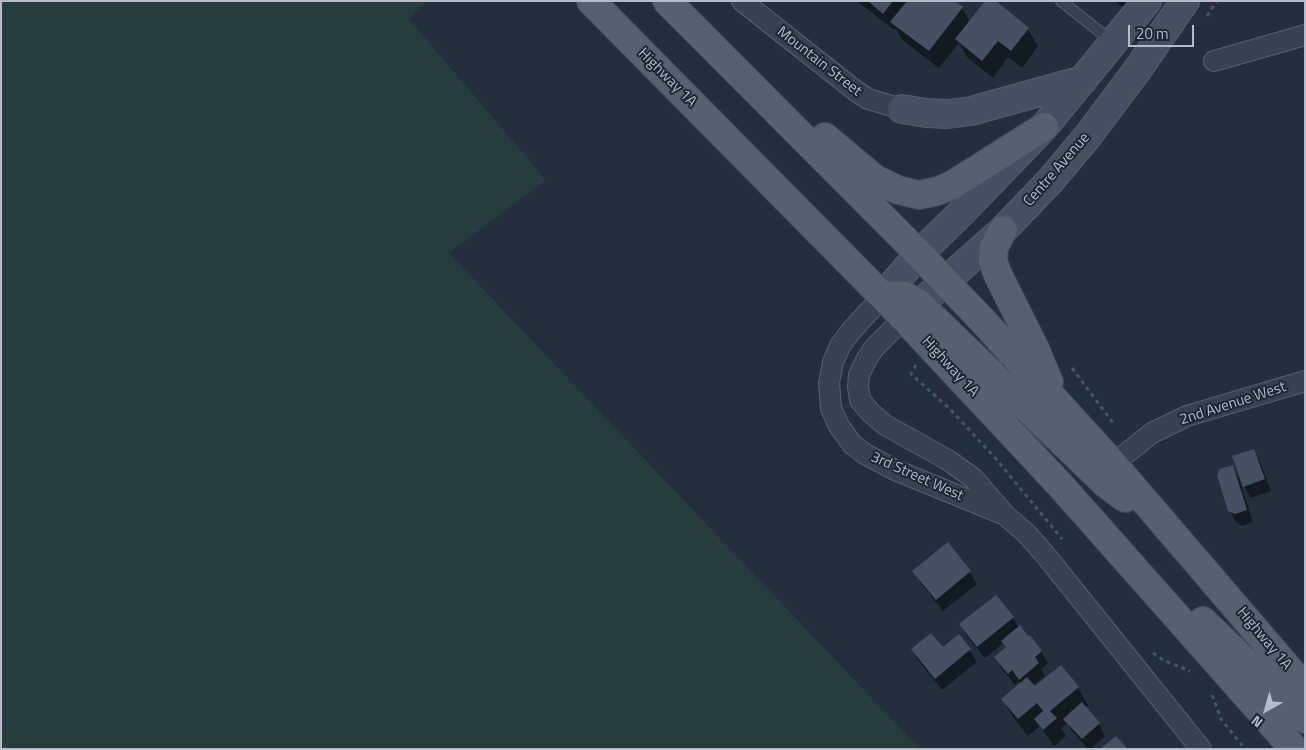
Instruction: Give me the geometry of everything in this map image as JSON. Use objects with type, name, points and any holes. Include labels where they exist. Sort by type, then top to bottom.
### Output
[{"type":"main road","name":"Highway 1A","points":[[591,1],[883,296]]},
{"type":"main road","name":"Highway 1A","points":[[667,1],[919,254],[1058,402],[1176,536],[1305,688]]},
{"type":"main road","points":[[883,296],[919,254],[1044,127],[1147,1]]},
{"type":"main road","name":"Centre Avenue","points":[[912,311],[1003,230],[1051,180],[1087,137],[1138,69],[1196,9]]},
{"type":"main road","points":[[691,24],[875,179],[908,193],[928,194],[952,185],[1044,127]]},
{"type":"main road","points":[[902,109],[948,114],[972,111],[1083,80]]},
{"type":"main road","points":[[1003,230],[993,252],[998,275],[1035,349],[1058,402]]},
{"type":"main road","points":[[883,296],[905,296],[912,311],[1105,483],[1176,536]]},
{"type":"main road","name":"Highway 1A","points":[[912,311],[1061,486],[1294,749]]},
{"type":"main road","points":[[1061,486],[1305,719]]},
{"type":"street","name":"Mountain Street","points":[[742,1],[856,91],[868,99],[902,109]]},
{"type":"street","points":[[1214,61],[1305,35]]},
{"type":"street","name":"3rd Street West","points":[[883,296],[851,331],[840,346],[833,362],[829,383],[831,408],[840,426],[852,444],[865,454],[894,470],[1005,514]]},
{"type":"street","name":"3rd Street West","points":[[912,311],[874,348],[866,360],[859,375],[860,400],[884,425],[948,460],[973,478],[1047,557],[1201,749]]},
{"type":"street","name":"2nd Avenue West","points":[[1112,464],[1152,433],[1187,416],[1305,381]]},
{"type":"lane","points":[[1061,1],[1114,43]]},
{"type":"path","points":[[1196,9],[1217,1]]},
{"type":"path","points":[[1068,363],[1113,424]]},
{"type":"path","points":[[917,364],[911,374],[943,403],[997,460],[1065,543]]},
{"type":"path","points":[[1149,650],[1165,661],[1193,672]]},
{"type":"path","points":[[1210,689],[1221,719],[1245,749]]},
{"type":"green space","points":[[1,1],[426,1],[409,19],[546,180],[449,253],[920,749],[1,749]]},
{"type":"building","points":[[868,1],[893,1],[883,14]]},
{"type":"building","points":[[907,1],[955,1],[963,7],[929,51],[890,22]]},
{"type":"building","points":[[985,1],[996,1],[1029,28],[1011,51],[998,41],[982,61],[955,39]]},
{"type":"building","points":[[1254,449],[1265,479],[1243,487],[1232,456]]},
{"type":"building","points":[[1233,465],[1247,510],[1235,514],[1228,511],[1217,475],[1220,469]]},
{"type":"building","points":[[948,542],[971,571],[936,600],[912,571]]},
{"type":"building","points":[[996,595],[1014,617],[977,647],[959,624]]},
{"type":"building","points":[[1020,625],[1042,651],[1035,657],[1039,663],[1019,680],[1012,670],[1008,674],[994,657],[1006,647],[1001,641]]},
{"type":"building","points":[[931,633],[943,647],[959,634],[971,649],[935,679],[911,649]]},
{"type":"building","points":[[1061,665],[1079,687],[1050,711],[1057,718],[1043,730],[1034,719],[1043,711],[1037,703],[1018,719],[1001,699],[1027,677],[1035,686]]},
{"type":"building","points":[[1082,702],[1100,723],[1082,739],[1063,719]]},
{"type":"building","points":[[1116,736],[1128,749],[1100,749]]}]
